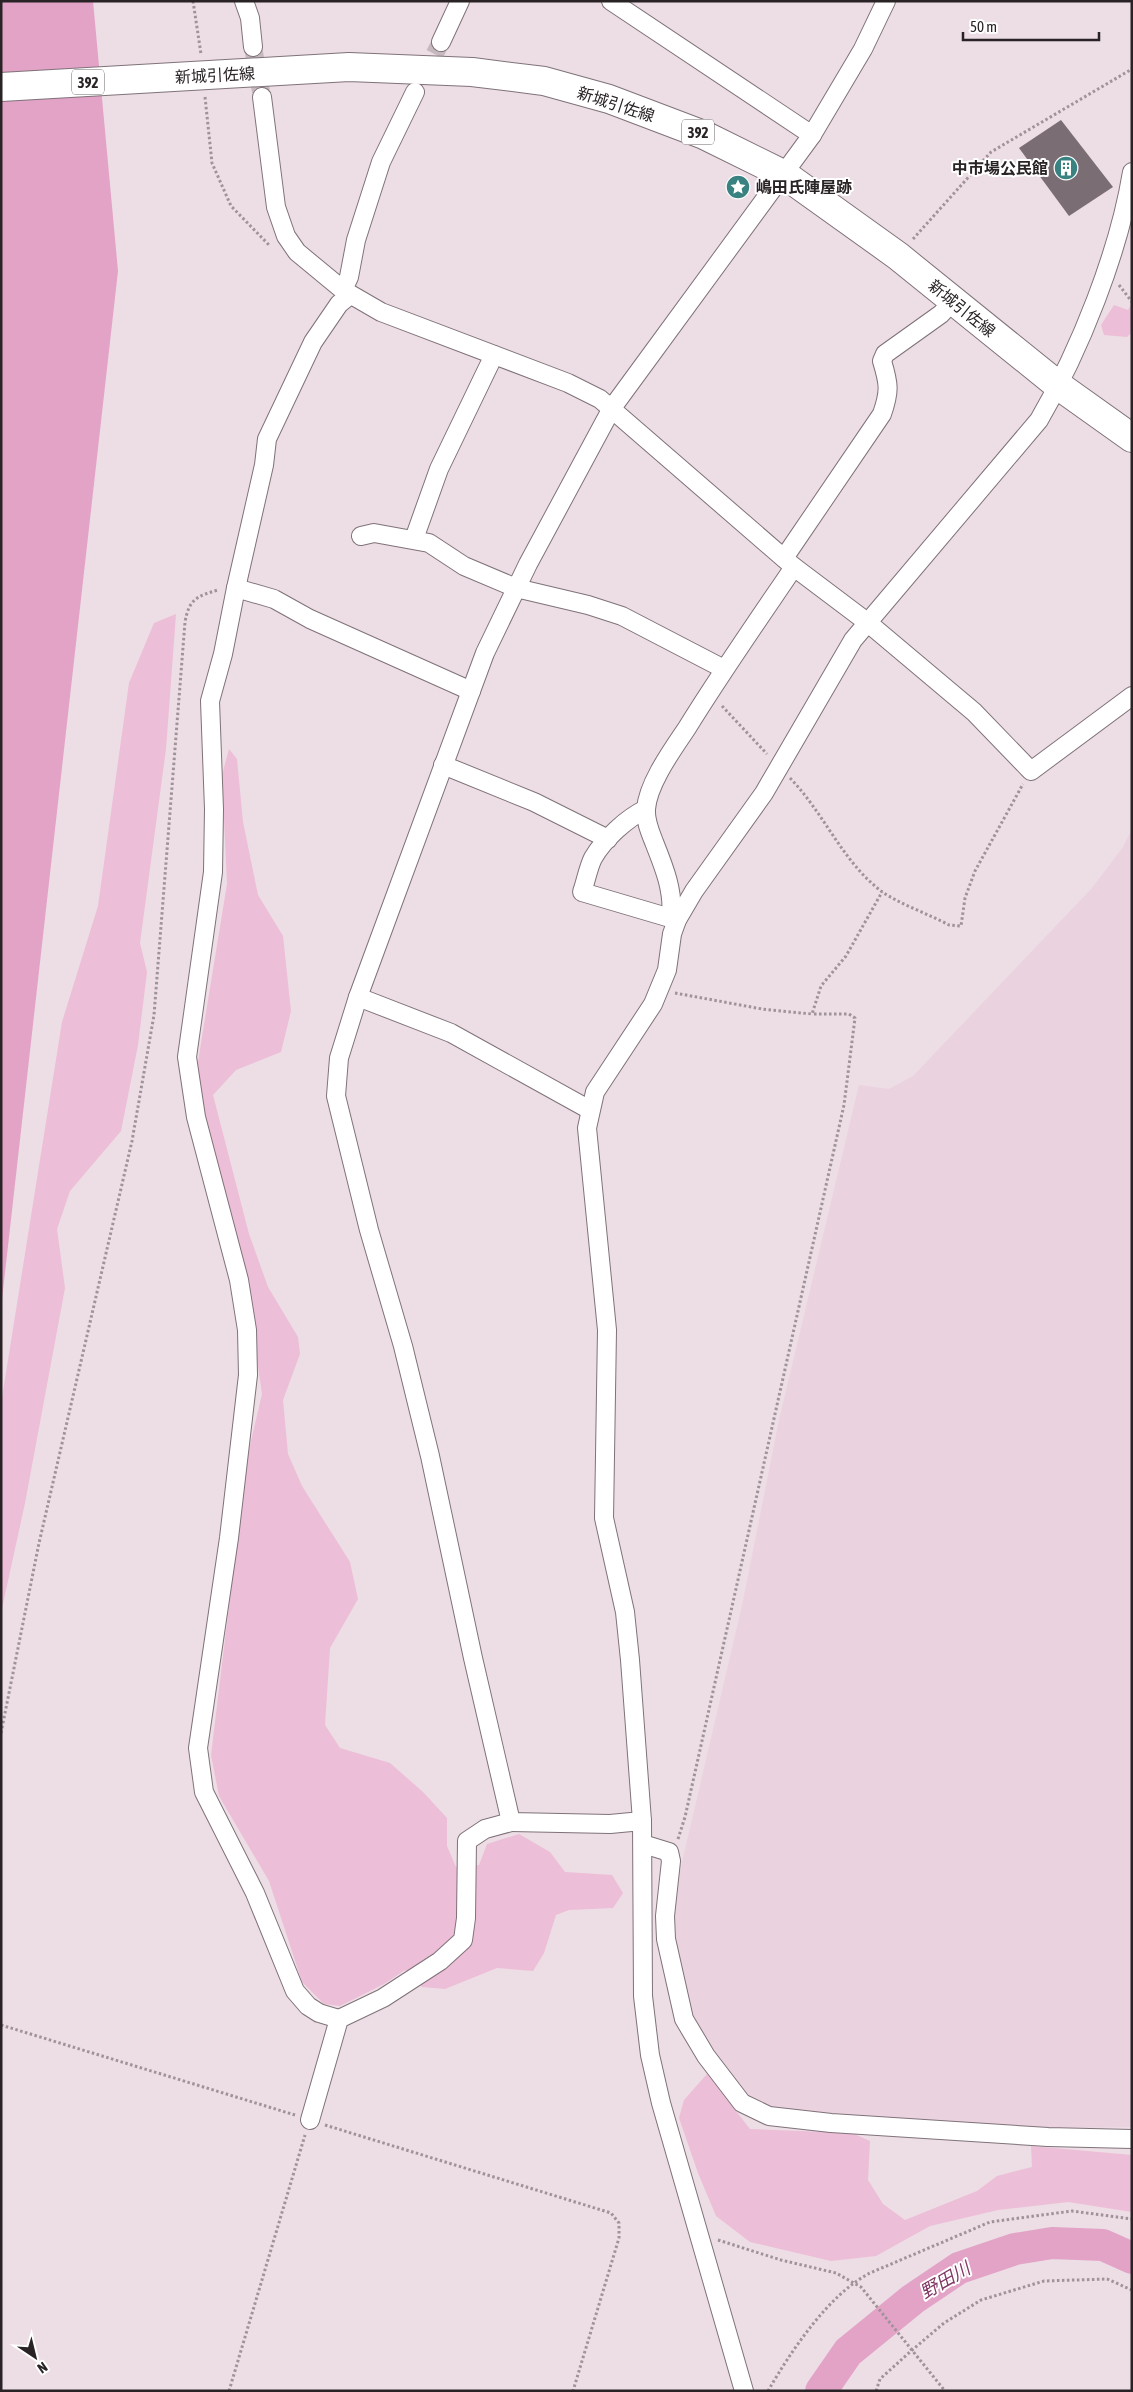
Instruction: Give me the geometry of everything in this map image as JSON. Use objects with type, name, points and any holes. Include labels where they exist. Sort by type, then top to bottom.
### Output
[{"type":"main road","name":"新城引佐線","points":[[1,87],[349,67],[472,72],[544,81],[609,100],[704,135],[785,175],[898,256],[1059,386],[1132,438]]},
{"type":"street","points":[[244,1],[250,18],[253,46]]},
{"type":"street","points":[[441,42],[460,1]]},
{"type":"street","points":[[611,1],[812,135]]},
{"type":"street","points":[[511,1822],[473,1658],[430,1456],[403,1346],[369,1230],[336,1096],[339,1058],[358,997],[485,653],[516,588],[612,408],[736,237],[785,175],[812,135],[863,49],[886,1]]},
{"type":"street","points":[[415,92],[381,162],[356,240],[346,292],[313,342],[267,439],[264,465],[223,654],[210,701],[214,809],[213,872],[187,1057],[196,1117],[239,1280],[247,1330],[248,1375],[229,1538],[198,1748],[204,1792],[255,1893],[295,1991],[308,2006],[319,2013],[339,2019],[383,1998],[440,1961],[463,1940],[466,1918],[466,1841],[485,1829],[511,1822],[610,1824],[642,1821]]},
{"type":"street","points":[[262,97],[276,207],[286,236],[297,252],[346,292],[381,312],[568,383],[600,399],[789,562],[867,622],[974,712],[1031,771],[1132,696]]},
{"type":"street","points":[[674,919],[780,768],[853,640],[1039,420],[1059,386],[1106,268],[1127,200],[1132,172]]},
{"type":"street","points":[[744,2391],[661,2103],[650,2055],[643,1996],[642,1821],[625,1612],[604,1518],[607,1330],[587,1128],[595,1092],[653,1004],[667,970],[674,919],[668,878],[648,826],[646,809],[650,794],[664,764],[882,414],[888,397],[889,384],[882,361],[885,354],[941,314],[953,301]]},
{"type":"street","points":[[414,539],[439,469],[494,355]]},
{"type":"street","points":[[361,536],[374,533],[429,543],[464,566],[516,588],[588,605],[622,616],[724,669]]},
{"type":"street","points":[[236,588],[274,599],[310,619],[471,691]]},
{"type":"street","points":[[443,765],[534,802],[608,839]]},
{"type":"street","points":[[646,809],[636,814],[608,839],[593,858],[582,892],[674,919]]},
{"type":"street","points":[[358,997],[458,1037],[590,1110]]},
{"type":"street","points":[[643,1844],[668,1852],[671,1861],[664,1916],[666,1939],[684,2019],[706,2056],[742,2103],[769,2116],[831,2123],[1048,2137],[1132,2139]]},
{"type":"street","points":[[310,2120],[339,2019]]},
{"type":"path","points":[[193,1],[200,39],[212,163],[231,206],[247,224],[276,252],[289,258],[297,252]]},
{"type":"path","points":[[898,256],[991,152],[1132,69]]},
{"type":"path","points":[[1,1733],[39,1543],[132,1141],[154,1015],[187,608],[196,598],[217,591],[236,588]]},
{"type":"path","points":[[709,692],[804,793],[851,861],[882,892],[950,925],[961,926],[965,898],[975,871],[1031,771]]},
{"type":"path","points":[[812,1014],[821,986],[846,956],[882,892]]},
{"type":"path","points":[[660,988],[668,992],[762,1009],[812,1014],[849,1014],[855,1018],[844,1104],[685,1817],[679,1839],[668,1852]]},
{"type":"path","points":[[1,2025],[611,2213],[619,2223],[619,2238],[573,2391]]},
{"type":"path","points":[[230,2391],[310,2120]]},
{"type":"path","points":[[768,2391],[786,2360],[801,2340],[854,2281],[990,2222],[1072,2211],[1132,2220]]},
{"type":"path","points":[[703,2244],[720,2239],[781,2260],[836,2273],[854,2281],[861,2287],[945,2391]]},
{"type":"path","points":[[876,2391],[880,2379],[911,2351],[944,2323],[981,2300],[1044,2280],[1107,2279],[1132,2290]]},
{"type":"shaded area","points":[[1,1],[93,1],[118,271],[1,1308]]},
{"type":"shaded area","points":[[1132,303],[1132,332],[1127,337],[1104,335],[1101,325],[1114,305],[1128,310]]},
{"type":"shaded area","points":[[176,614],[166,749],[140,943],[147,972],[138,1045],[121,1131],[70,1191],[57,1229],[65,1288],[25,1503],[1,1613],[1,1404],[62,1022],[98,906],[129,683],[154,623]]},
{"type":"shaded area","points":[[229,749],[237,759],[243,822],[258,895],[283,936],[291,1011],[281,1052],[236,1070],[213,1095],[249,1234],[268,1287],[298,1337],[300,1354],[283,1400],[288,1454],[302,1486],[350,1562],[358,1599],[330,1648],[325,1725],[340,1748],[390,1763],[423,1792],[447,1818],[447,1846],[456,1867],[479,1865],[487,1844],[519,1834],[550,1852],[565,1872],[612,1875],[623,1893],[613,1908],[569,1910],[556,1915],[544,1953],[533,1971],[497,1968],[445,1989],[422,1987],[405,1970],[384,1984],[340,2006],[324,2004],[302,1982],[269,1881],[219,1796],[211,1755],[247,1458],[262,1394],[242,1257],[202,1107],[196,1074],[227,884],[222,775]]},
{"type":"shaded area","points":[[1132,829],[1132,2127],[1044,2128],[772,2109],[750,2098],[725,2071],[692,2018],[672,1938],[673,1901],[743,1601],[779,1420],[859,1085],[889,1089],[913,1076],[1092,888],[1123,847]]},
{"type":"shaded area","points":[[707,2074],[750,2129],[852,2133],[870,2141],[868,2180],[883,2204],[905,2220],[977,2191],[997,2176],[1032,2167],[1031,2146],[1132,2155],[1132,2212],[1068,2202],[998,2210],[930,2226],[876,2256],[831,2261],[750,2242],[716,2216],[698,2173],[679,2118],[684,2100]]},
{"type":"building","name":"中市場公民館","points":[[1061,120],[1113,187],[1069,216],[1019,148]]},
{"type":"waterway","name":"野田川","points":[[821,2391],[848,2352],[913,2299],[959,2268],[1015,2249],[1052,2243],[1103,2245],[1132,2258]]},
{"type":"tunnel","points":[[422,78],[441,42]]},
{"type":"tunnel","points":[[253,47],[262,97]]},
{"type":"place","name":"中市場公民館","points":[[1066,168]]},
{"type":"place","name":"嶋田氏陣屋跡","points":[[738,187]]}]
